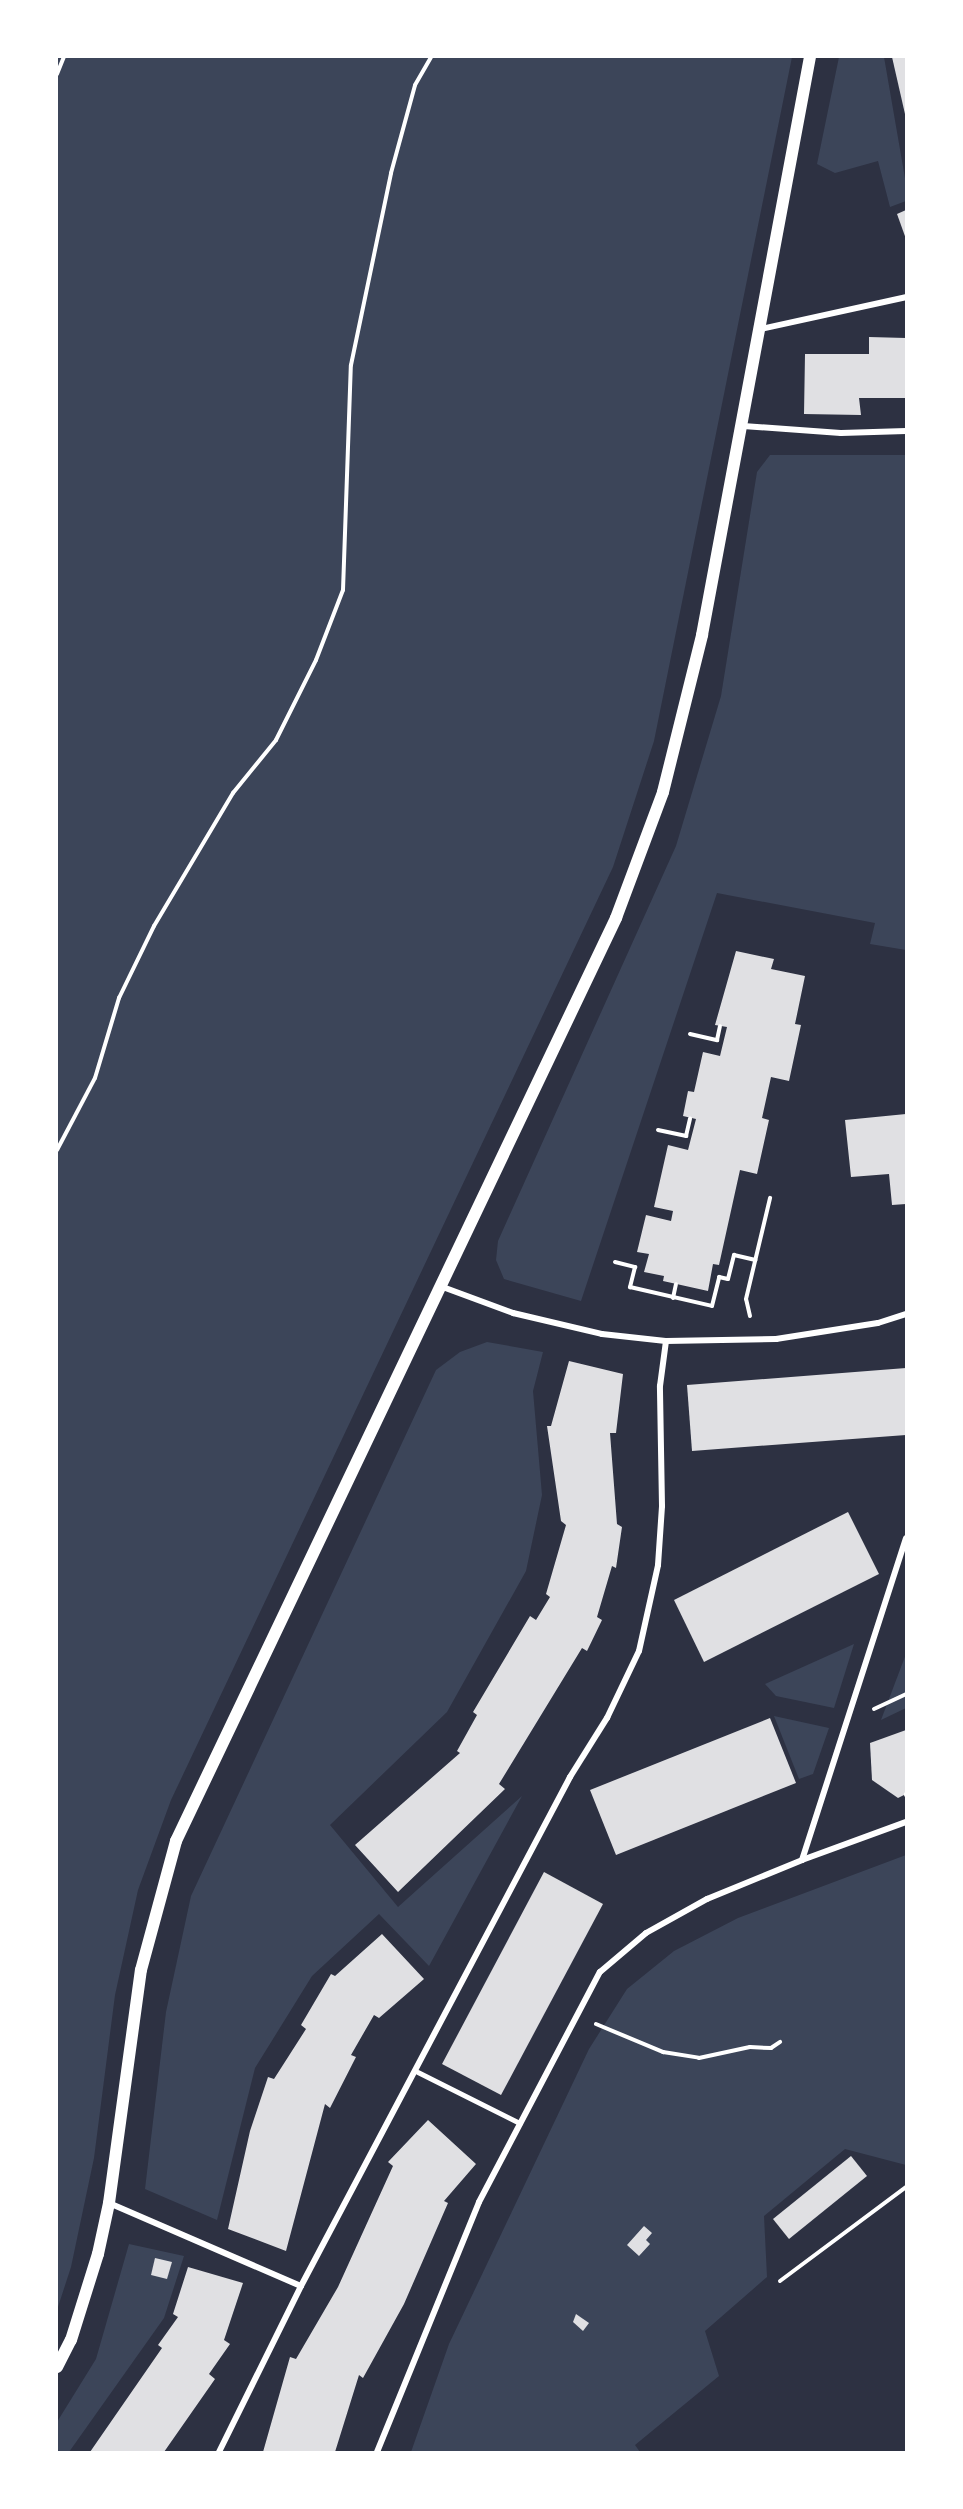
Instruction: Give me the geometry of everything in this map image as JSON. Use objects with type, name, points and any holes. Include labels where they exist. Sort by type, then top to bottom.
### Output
[{"type":"main road","points":[[57,2367],[85,2300],[109,2203],[141,1970],[176,1841],[616,918],[663,792],[702,635],[743,426],[810,57]]},
{"type":"street","points":[[760,329],[906,297]]},
{"type":"street","points":[[743,426],[841,433],[906,431]]},
{"type":"street","points":[[440,1286],[513,1313],[602,1334],[666,1341],[776,1339],[878,1323],[906,1314]]},
{"type":"street","points":[[219,2452],[301,2286],[418,2072],[570,1777],[607,1718],[647,1630],[662,1506],[660,1386],[666,1341]]},
{"type":"street","points":[[802,1860],[906,1538]]},
{"type":"street","points":[[377,2452],[479,2202],[583,2000],[600,1972],[624,1949],[707,1899],[802,1860],[906,1822]]},
{"type":"street","points":[[109,2203],[301,2286]]},
{"type":"lane","points":[[418,2072],[520,2123]]},
{"type":"path","points":[[57,74],[64,57]]},
{"type":"path","points":[[57,1150],[95,1078],[119,998],[154,926],[233,794],[276,740],[316,660],[343,590],[351,365],[391,173],[415,85],[431,57]]},
{"type":"path","points":[[690,1034],[717,1040],[720,1026]]},
{"type":"path","points":[[658,1130],[686,1136],[690,1118]]},
{"type":"path","points":[[750,1316],[746,1299],[770,1198]]},
{"type":"path","points":[[615,1262],[635,1267],[630,1287],[712,1306],[719,1277],[728,1279],[734,1255],[755,1260]]},
{"type":"path","points":[[673,1298],[676,1284]]},
{"type":"path","points":[[865,1713],[906,1694]]},
{"type":"path","points":[[596,2023],[663,2052],[699,2058],[750,2047],[771,2048],[780,2042]]},
{"type":"path","points":[[780,2281],[906,2187]]},
{"type":"shaded area","points":[[57,57],[792,57],[654,741],[613,867],[171,1800],[138,1890],[115,1995],[94,2158],[71,2267],[57,2310]]},
{"type":"shaded area","points":[[839,57],[884,57],[906,184],[906,201],[890,207],[878,161],[835,173],[817,164]]},
{"type":"shaded area","points":[[770,455],[906,455],[906,950],[870,944],[875,923],[717,893],[581,1301],[504,1279],[496,1260],[498,1241],[676,846],[721,696],[757,472]]},
{"type":"shaded area","points":[[487,1342],[543,1352],[533,1391],[542,1495],[526,1571],[447,1712],[330,1825],[398,1907],[522,1796],[429,1966],[379,1914],[312,1976],[255,2068],[217,2220],[145,2189],[166,2012],[191,1896],[436,1370],[460,1352]]},
{"type":"shaded area","points":[[854,1644],[834,1708],[776,1696],[765,1684]]},
{"type":"shaded area","points":[[906,1654],[906,1708],[881,1720]]},
{"type":"shaded area","points":[[774,1716],[829,1728],[813,1774],[799,1779]]},
{"type":"shaded area","points":[[906,1855],[906,2165],[845,2149],[764,2216],[767,2277],[705,2331],[719,2376],[635,2445],[640,2452],[411,2452],[449,2344],[589,2049],[627,1989],[674,1951],[738,1918]]},
{"type":"shaded area","points":[[129,2244],[184,2256],[164,2318],[69,2452],[57,2452],[57,2422],[96,2359]]},
{"type":"building","points":[[892,57],[906,57],[906,114],[905,114]]},
{"type":"building","points":[[906,210],[906,239],[897,214]]},
{"type":"building","points":[[869,337],[906,338],[906,398],[859,398],[861,415],[804,414],[805,354],[869,354]]},
{"type":"building","points":[[736,951],[774,959],[771,969],[805,976],[795,1024],[801,1025],[789,1081],[771,1077],[762,1118],[769,1120],[757,1174],[740,1170],[719,1265],[713,1264],[708,1291],[663,1281],[664,1276],[644,1272],[649,1254],[637,1252],[646,1215],[671,1221],[673,1211],[654,1207],[668,1145],[688,1150],[696,1119],[683,1116],[688,1091],[694,1092],[703,1052],[720,1056],[727,1027],[715,1025]]},
{"type":"building","points":[[906,1114],[906,1204],[892,1205],[889,1174],[851,1177],[845,1120]]},
{"type":"building","points":[[569,1361],[623,1374],[616,1433],[610,1433],[617,1524],[622,1527],[616,1568],[612,1566],[597,1617],[602,1620],[587,1651],[582,1648],[499,1784],[505,1789],[398,1892],[355,1845],[460,1753],[457,1751],[477,1715],[473,1712],[530,1616],[536,1620],[550,1597],[546,1594],[566,1525],[561,1521],[547,1426],[551,1426]]},
{"type":"building","points":[[906,1368],[906,1435],[692,1451],[687,1385]]},
{"type":"building","points":[[848,1512],[879,1574],[704,1662],[674,1600]]},
{"type":"building","points":[[770,1718],[796,1783],[616,1855],[590,1790]]},
{"type":"building","points":[[906,1730],[906,1794],[898,1798],[872,1780],[870,1743]]},
{"type":"building","points":[[544,1872],[603,1904],[501,2095],[442,2064]]},
{"type":"building","points":[[382,1934],[424,1979],[379,2018],[374,2015],[351,2055],[356,2057],[330,2108],[325,2104],[286,2251],[228,2229],[250,2131],[268,2077],[274,2079],[306,2029],[301,2025],[331,1974],[335,1976]]},
{"type":"building","points":[[428,2120],[476,2164],[444,2201],[448,2203],[404,2304],[363,2378],[359,2375],[335,2452],[263,2452],[290,2357],[296,2359],[338,2287],[393,2166],[388,2162]]},
{"type":"building","points":[[851,2156],[867,2176],[789,2239],[773,2219]]},
{"type":"building","points":[[644,2226],[652,2233],[646,2240],[650,2244],[639,2256],[627,2245]]},
{"type":"building","points":[[155,2258],[172,2262],[167,2279],[151,2275]]},
{"type":"building","points":[[188,2267],[243,2283],[224,2340],[230,2344],[209,2374],[215,2379],[164,2452],[90,2452],[162,2348],[158,2345],[178,2317],[173,2314]]},
{"type":"building","points":[[576,2314],[589,2323],[583,2331],[573,2322]]}]
